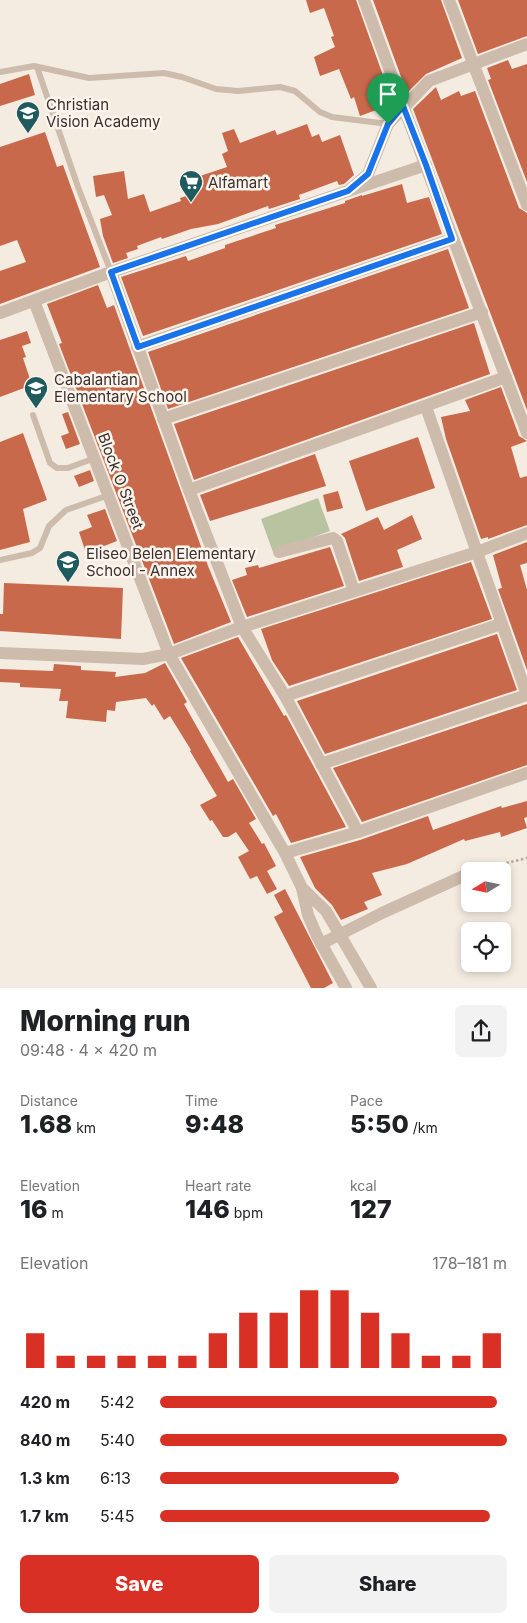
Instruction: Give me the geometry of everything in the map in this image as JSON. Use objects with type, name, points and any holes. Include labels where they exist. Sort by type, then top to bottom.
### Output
[{"type":"street","points":[[364,0],[452,239],[482,312],[527,432]]},
{"type":"street","points":[[449,0],[527,205]]},
{"type":"street","points":[[348,191],[368,174],[388,124],[403,106],[429,81],[527,44]]},
{"type":"street","points":[[0,313],[111,272],[426,165]]},
{"type":"street","points":[[138,347],[452,239]]},
{"type":"street","points":[[111,272],[189,490],[242,627],[285,696],[358,832]]},
{"type":"street","name":"Block O Street","points":[[34,301],[169,654],[285,854],[302,888]]},
{"type":"street","points":[[163,419],[482,312]]},
{"type":"street","points":[[189,490],[506,377]]},
{"type":"street","points":[[321,764],[527,695],[426,407]]},
{"type":"street","points":[[0,653],[143,658],[169,654],[242,627],[477,552],[527,533]]},
{"type":"street","points":[[280,552],[333,538],[337,541],[354,591]]},
{"type":"street","points":[[285,696],[501,624]]},
{"type":"street","points":[[285,854],[358,832],[527,773]]},
{"type":"street","points":[[321,944],[340,933],[461,877]]},
{"type":"street","points":[[302,888],[314,897],[326,911],[371,988]]},
{"type":"street","points":[[302,888],[308,916],[321,944],[346,988]]},
{"type":"lane","points":[[37,67],[78,186],[111,272]]},
{"type":"lane","points":[[0,72],[37,67],[89,78],[164,73],[182,76],[216,89],[238,92],[280,87],[295,91],[320,112],[332,118],[388,124]]},
{"type":"lane","points":[[33,415],[50,463],[57,468],[68,468],[95,458]]},
{"type":"lane","points":[[0,560],[32,553],[40,548],[49,526],[66,510],[109,495]]},
{"type":"path","points":[[511,862],[527,858]]},
{"type":"green space","points":[[318,498],[330,531],[273,552],[261,519]]},
{"type":"building","points":[[306,0],[356,0],[390,95],[375,100],[379,109],[360,116],[354,97],[351,99],[339,69],[320,76],[314,57],[335,47],[331,37],[334,36],[324,8],[310,13]]},
{"type":"building","points":[[373,0],[441,0],[462,58],[426,74],[407,93]]},
{"type":"building","points":[[458,0],[527,0],[527,36],[478,54]]},
{"type":"building","points":[[508,60],[512,69],[527,64],[527,182],[488,80],[491,79],[487,68]]},
{"type":"building","points":[[29,74],[35,95],[0,106],[0,84]]},
{"type":"building","points":[[436,87],[441,100],[459,91],[461,96],[475,91],[519,208],[527,213],[527,410],[413,109]]},
{"type":"building","points":[[307,124],[312,137],[319,134],[322,142],[340,135],[354,175],[344,184],[339,185],[337,181],[299,195],[300,199],[269,209],[268,206],[218,224],[191,229],[162,239],[161,237],[137,246],[138,249],[126,253],[128,258],[113,263],[103,236],[100,219],[112,215],[104,195],[96,197],[93,176],[124,171],[128,199],[144,194],[150,212],[181,201],[180,198],[196,193],[191,179],[227,167],[222,154],[228,151],[222,133],[234,129],[240,143],[275,130],[277,135]]},
{"type":"building","points":[[45,132],[57,167],[63,165],[100,267],[0,304],[0,271],[26,262],[17,240],[0,246],[0,147]]},
{"type":"building","points":[[402,184],[407,203],[429,197],[442,234],[143,336],[121,277],[186,256],[188,261],[225,248],[225,245],[276,228],[275,225],[345,203],[345,201],[362,195]]},
{"type":"building","points":[[448,249],[469,308],[168,409],[148,352]]},
{"type":"building","points":[[98,285],[107,308],[114,305],[208,566],[231,622],[174,644],[59,344],[62,343],[47,304]]},
{"type":"building","points":[[474,323],[490,374],[194,480],[174,424]]},
{"type":"building","points":[[27,331],[31,343],[22,346],[26,357],[23,358],[32,385],[0,397],[0,340]]},
{"type":"building","points":[[501,387],[519,436],[527,441],[511,447],[520,478],[527,476],[527,525],[488,539],[488,537],[481,539],[446,439],[441,417],[470,411],[465,400]]},
{"type":"building","points":[[68,412],[80,444],[66,449],[61,436],[69,433],[62,414]]},
{"type":"building","points":[[23,433],[47,500],[23,509],[30,542],[0,550],[0,442]]},
{"type":"building","points":[[418,437],[435,488],[366,511],[349,461]]},
{"type":"building","points":[[315,454],[326,486],[210,521],[200,495]]},
{"type":"building","points":[[90,470],[94,481],[79,487],[74,476]]},
{"type":"building","points":[[338,491],[343,508],[327,512],[323,495]]},
{"type":"building","points":[[105,509],[117,541],[86,553],[79,532],[92,527],[87,515]]},
{"type":"building","points":[[412,515],[422,539],[397,550],[403,567],[359,581],[345,538],[341,534],[378,517],[384,530]]},
{"type":"building","points":[[527,542],[527,563],[520,565],[527,590],[527,670],[498,589],[502,588],[493,555]]},
{"type":"building","points":[[330,547],[344,586],[247,617],[232,580],[247,575],[245,568],[258,565],[259,568]]},
{"type":"building","points":[[471,562],[492,619],[289,686],[272,660],[261,629]]},
{"type":"building","points":[[4,583],[123,588],[121,639],[0,631],[0,614],[3,614]]},
{"type":"building","points":[[497,634],[517,690],[325,754],[297,701]]},
{"type":"building","points":[[238,637],[284,716],[286,715],[346,827],[291,843],[276,814],[273,816],[181,658]]},
{"type":"building","points":[[165,663],[187,702],[184,704],[228,782],[233,779],[256,819],[249,823],[262,844],[264,843],[276,866],[267,871],[277,889],[267,894],[257,876],[250,879],[238,857],[249,851],[236,832],[228,837],[223,837],[200,805],[217,796],[170,716],[164,720],[154,704],[152,706],[146,698],[116,702],[115,711],[107,710],[106,722],[66,718],[68,701],[59,701],[61,689],[20,687],[20,683],[0,682],[0,669],[53,671],[54,664],[81,666],[81,670],[116,672],[115,677],[145,673]]},
{"type":"building","points":[[527,704],[527,765],[362,822],[333,768]]},
{"type":"building","points":[[527,801],[527,817],[524,818],[527,828],[501,837],[500,832],[465,841],[464,839],[407,864],[372,873],[382,895],[364,902],[368,909],[341,920],[332,905],[315,888],[300,857],[360,840],[428,816],[433,830],[501,806],[502,808]]},
{"type":"building","points":[[285,889],[333,983],[324,988],[311,988],[274,917],[283,912],[274,895]]},
{"type":"place","name":"Christian Vision Academy","points":[[28,134]]},
{"type":"place","name":"Alfamart","points":[[191,203]]},
{"type":"place","name":"Cabalantian Elementary School","points":[[36,409]]},
{"type":"place","name":"Eliseo Belen Elementary School - Annex","points":[[68,583]]},
{"type":"route","points":[[403,106],[452,239],[138,347],[111,272],[348,191],[368,174],[388,124],[403,106]]}]
